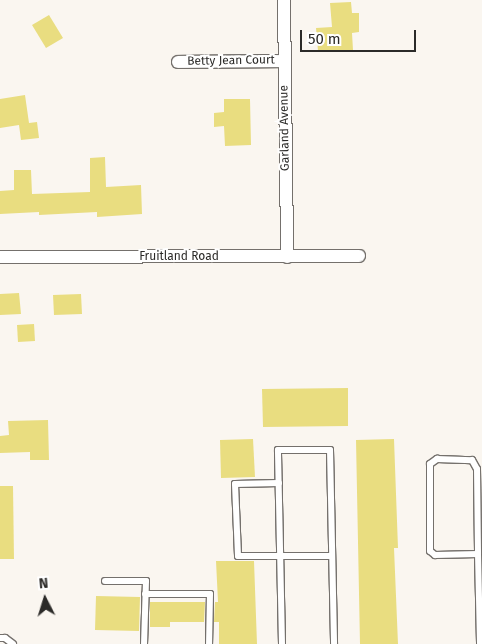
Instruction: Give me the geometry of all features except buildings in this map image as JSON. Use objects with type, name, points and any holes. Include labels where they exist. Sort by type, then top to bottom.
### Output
[{"type":"street","name":"Garland Avenue","points":[[284,0],[287,257]]},
{"type":"street","name":"Betty Jean Court","points":[[178,62],[284,60]]},
{"type":"street","name":"Fruitland Road","points":[[0,257],[359,256]]},
{"type":"lane","points":[[282,644],[278,450],[330,450],[334,644]]},
{"type":"lane","points":[[478,554],[435,555],[430,551],[430,464],[437,458],[472,460],[477,469],[480,644]]},
{"type":"lane","points":[[279,483],[235,484],[238,556],[332,556]]},
{"type":"lane","points":[[105,581],[146,581],[144,644]]},
{"type":"lane","points":[[145,594],[210,594],[209,644]]},
{"type":"lane","points":[[0,638],[5,638],[13,644]]}]
